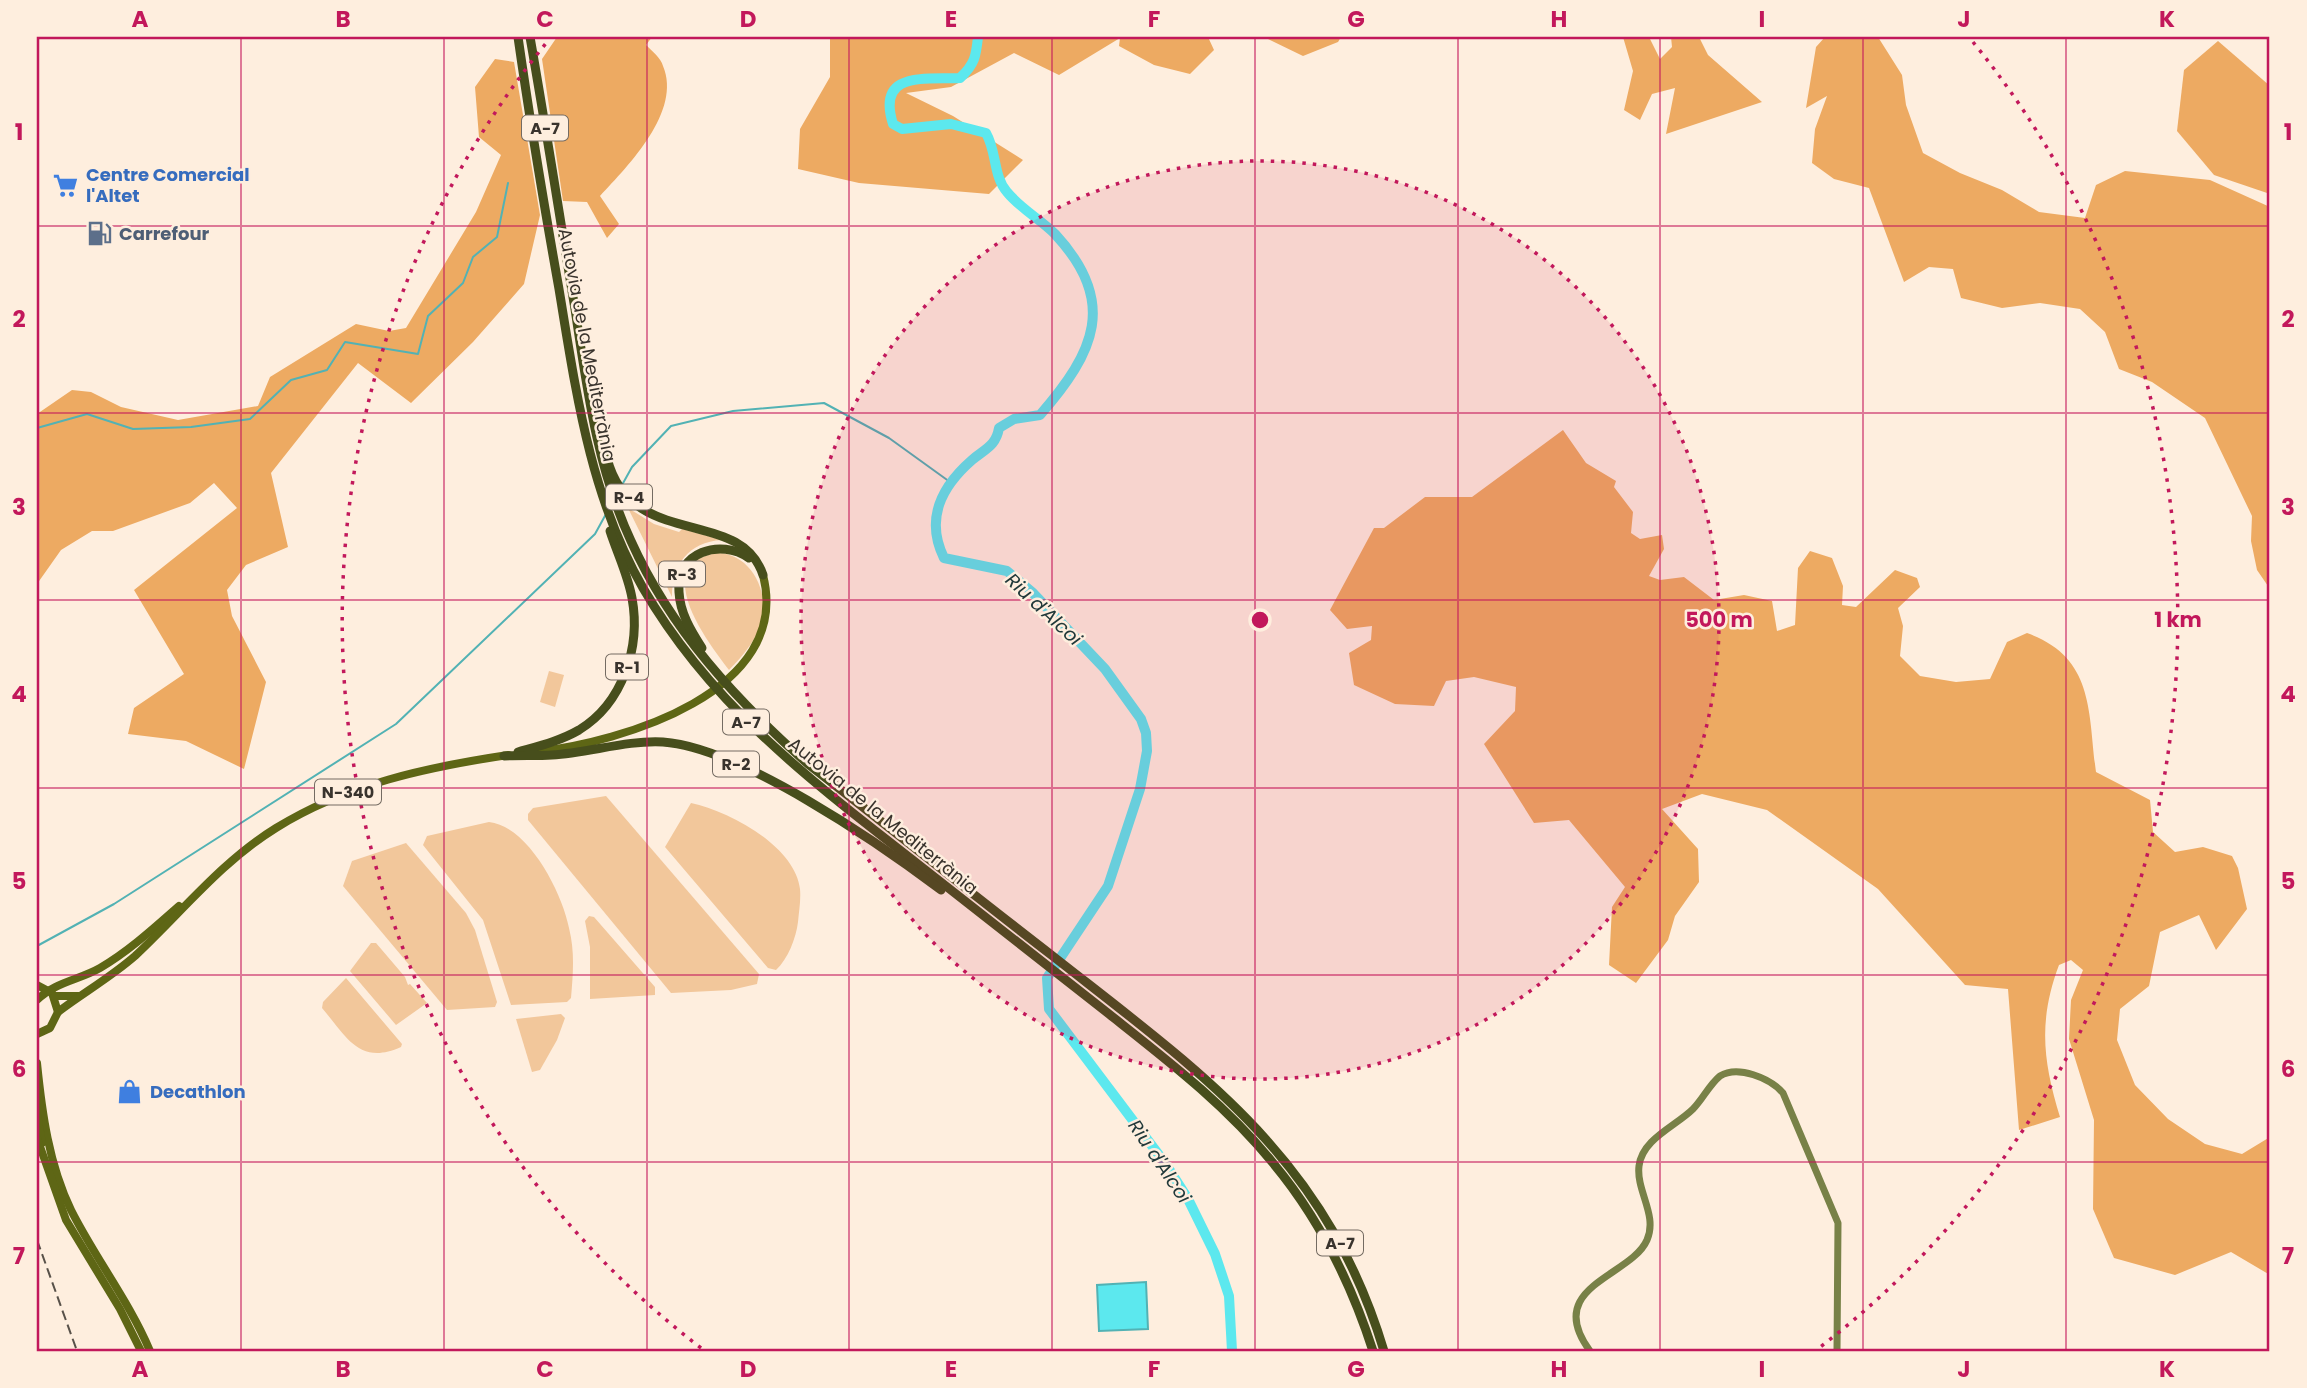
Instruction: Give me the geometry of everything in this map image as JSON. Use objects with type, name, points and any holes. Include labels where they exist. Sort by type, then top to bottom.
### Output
[{"type":"highway","name":"Autovia de la Mediterrània","points":[[518,37],[585,438],[607,512],[642,586],[705,677],[756,733],[939,885]]},
{"type":"highway","name":"Autovia de la Mediterrània","points":[[530,37],[593,420],[607,478],[631,542],[657,591],[712,668],[763,724],[947,874],[1182,1058],[1250,1119],[1274,1146],[1335,1234],[1356,1275],[1384,1351]]},
{"type":"highway","name":"R-4","points":[[593,420],[601,435],[608,463],[631,500],[672,524],[732,539],[754,556],[763,575]]},
{"type":"highway","name":"R-1","points":[[504,756],[554,742],[579,730],[607,705],[624,677],[633,642],[634,610],[607,512]]},
{"type":"highway","name":"R-3","points":[[712,668],[681,604],[678,591],[682,573],[696,556],[712,548],[722,547],[741,552],[763,575]]},
{"type":"highway","name":"R-2","points":[[504,756],[553,755],[662,742],[708,751],[756,774],[838,821],[939,885],[1004,933]]},
{"type":"highway","name":"A-7","points":[[1004,933],[1180,1071],[1223,1109],[1268,1156],[1305,1207],[1340,1266],[1373,1351]]},
{"type":"main road","name":"N-340","points":[[37,1000],[55,986],[97,970],[116,958],[213,876],[276,828],[335,797],[394,778],[504,756],[559,749],[621,734],[697,701],[743,663],[756,643],[766,616],[768,593],[763,575]]},
{"type":"main road","name":"N-340","points":[[37,1044],[39,1034],[54,1024],[58,1012],[120,969],[213,876]]},
{"type":"main road","points":[[47,990],[79,996]]},
{"type":"main road","points":[[47,990],[58,1012]]},
{"type":"main road","points":[[37,1063],[50,1147],[65,1197],[134,1315],[150,1351]]},
{"type":"main road","points":[[37,1115],[47,1169]]},
{"type":"main road","points":[[37,1138],[66,1220],[121,1309],[141,1351]]},
{"type":"street","points":[[1590,1351],[1577,1326],[1581,1303],[1596,1283],[1638,1252],[1650,1233],[1650,1220],[1639,1174],[1644,1152],[1695,1108],[1720,1076],[1737,1073],[1766,1080],[1783,1093],[1835,1215],[1839,1233],[1837,1351]]},
{"type":"shaded area","points":[[557,37],[652,37],[646,45],[663,66],[667,83],[659,119],[638,153],[600,196],[619,224],[607,238],[587,202],[563,201],[542,59]]},
{"type":"shaded area","points":[[830,37],[1208,37],[1214,50],[1190,74],[1154,65],[1119,46],[1120,38],[1059,75],[1014,53],[951,87],[906,93],[953,116],[1023,160],[989,194],[859,183],[798,169],[800,129],[830,77]]},
{"type":"shaded area","points":[[1264,37],[1341,37],[1338,42],[1303,56]]},
{"type":"shaded area","points":[[1623,37],[1649,37],[1660,59],[1672,47],[1671,37],[1699,37],[1708,55],[1762,102],[1666,134],[1675,88],[1652,94],[1640,120],[1624,110],[1633,71]]},
{"type":"shaded area","points":[[1825,37],[1878,37],[1902,75],[1906,105],[1923,153],[1960,173],[2002,190],[2039,212],[2085,218],[2096,185],[2125,171],[2210,180],[2270,207],[2270,589],[2257,570],[2251,541],[2252,516],[2205,418],[2152,382],[2119,369],[2105,332],[2080,309],[2040,303],[2002,308],[1961,298],[1953,269],[1929,267],[1904,282],[1869,188],[1834,179],[1812,163],[1815,129],[1827,96],[1806,108],[1816,47]]},
{"type":"shaded area","points":[[2218,41],[2270,86],[2270,194],[2214,175],[2177,131],[2184,70]]},
{"type":"shaded area","points":[[495,59],[514,62],[540,215],[524,284],[473,342],[411,403],[358,363],[271,473],[288,547],[246,565],[227,590],[232,616],[266,682],[244,769],[186,741],[128,734],[134,708],[184,674],[134,590],[237,508],[214,483],[190,503],[113,531],[92,531],[61,550],[37,584],[37,414],[72,390],[91,392],[121,407],[178,420],[258,406],[270,377],[356,324],[389,331],[406,328],[476,212],[501,155],[479,137],[475,87]]},
{"type":"shaded area","points":[[1563,430],[1586,463],[1616,481],[1614,487],[1633,512],[1631,533],[1640,539],[1662,535],[1664,549],[1649,576],[1660,580],[1684,577],[1714,600],[1744,595],[1772,601],[1777,631],[1795,625],[1798,568],[1810,551],[1832,558],[1843,586],[1842,605],[1856,607],[1895,570],[1917,578],[1920,587],[1898,608],[1903,626],[1900,656],[1920,676],[1956,682],[1990,679],[2007,642],[2027,633],[2049,643],[2077,672],[2084,689],[2089,708],[2096,772],[2150,800],[2153,832],[2175,852],[2203,847],[2232,856],[2238,868],[2247,909],[2216,950],[2199,915],[2160,932],[2149,986],[2120,1009],[2117,1040],[2135,1085],[2168,1119],[2205,1144],[2242,1154],[2270,1137],[2270,1275],[2231,1252],[2175,1275],[2114,1258],[2093,1209],[2094,1120],[2069,1039],[2071,1000],[2083,970],[2071,960],[2059,965],[2052,985],[2046,1023],[2047,1059],[2060,1117],[2019,1130],[2008,989],[1965,985],[1878,889],[1767,810],[1702,794],[1662,809],[1698,849],[1699,882],[1675,916],[1668,940],[1636,983],[1609,965],[1612,907],[1625,887],[1569,820],[1534,823],[1484,744],[1515,711],[1516,687],[1474,677],[1446,681],[1434,706],[1395,704],[1354,685],[1349,653],[1371,640],[1372,626],[1347,629],[1330,610],[1374,528],[1384,528],[1425,497],[1472,497]]},
{"type":"shaded area","points":[[628,508],[654,524],[722,540],[700,545],[684,557],[675,575],[672,597]]},
{"type":"shaded area","points":[[717,553],[728,554],[746,565],[753,573],[762,593],[763,615],[755,638],[729,670],[698,625],[685,588],[687,573],[697,560]]},
{"type":"shaded area","points":[[549,671],[564,675],[555,707],[540,702]]},
{"type":"shaded area","points":[[606,796],[759,974],[757,984],[731,990],[671,993],[528,820],[528,814],[533,808]]},
{"type":"shaded area","points":[[691,803],[741,822],[758,833],[786,859],[795,873],[800,889],[797,928],[788,954],[776,970],[768,968],[665,847]]},
{"type":"shaded area","points":[[489,822],[503,826],[530,848],[559,897],[569,928],[573,954],[571,998],[567,1002],[511,1005],[483,920],[423,845],[427,836]]},
{"type":"shaded area","points":[[406,843],[466,913],[475,930],[497,1002],[495,1007],[447,1010],[343,886],[352,861]]},
{"type":"shaded area","points":[[589,916],[594,917],[655,987],[655,995],[590,999],[590,947],[585,921]]},
{"type":"shaded area","points":[[371,943],[376,943],[405,977],[408,985],[410,984],[427,1003],[396,1025],[350,971]]},
{"type":"shaded area","points":[[346,978],[402,1044],[401,1047],[387,1052],[374,1053],[364,1050],[346,1038],[322,1008],[323,1002]]},
{"type":"shaded area","points":[[561,1014],[565,1018],[557,1040],[540,1070],[532,1072],[516,1019]]},
{"type":"water","points":[[1146,1282],[1148,1329],[1099,1331],[1097,1285]]},
{"type":"waterway","name":"Riu d'Alcoi","points":[[978,37],[974,59],[960,78],[919,79],[898,86],[892,94],[890,107],[893,124],[902,129],[951,124],[986,133],[999,179],[1007,192],[1055,234],[1075,259],[1087,282],[1092,305],[1092,326],[1086,348],[1074,370],[1040,415],[1014,419],[999,428],[993,443],[952,481],[939,504],[936,517],[938,544],[944,558],[1007,571],[1032,592],[1105,669],[1141,719],[1146,733],[1147,751],[1140,789],[1108,886],[1047,978],[1049,1009],[1165,1163],[1188,1199],[1215,1254],[1229,1296],[1232,1351]]},
{"type":"waterway","points":[[37,428],[87,414],[133,429],[191,427],[250,419],[291,380],[327,370],[345,342],[418,354],[428,316],[463,283],[473,257],[497,237],[508,183]]},
{"type":"waterway","points":[[622,485],[632,467],[671,426],[733,411],[824,403],[889,438],[950,482]]},
{"type":"waterway","points":[[37,946],[114,904],[396,724],[595,534],[606,514]]},
{"type":"railway","points":[[37,1240],[77,1351]]},
{"type":"place","name":"Centre Comercial l'Altet","points":[[66,185]]},
{"type":"place","name":"Carrefour","points":[[99,234]]},
{"type":"place","name":"Decathlon","points":[[130,1092]]}]
